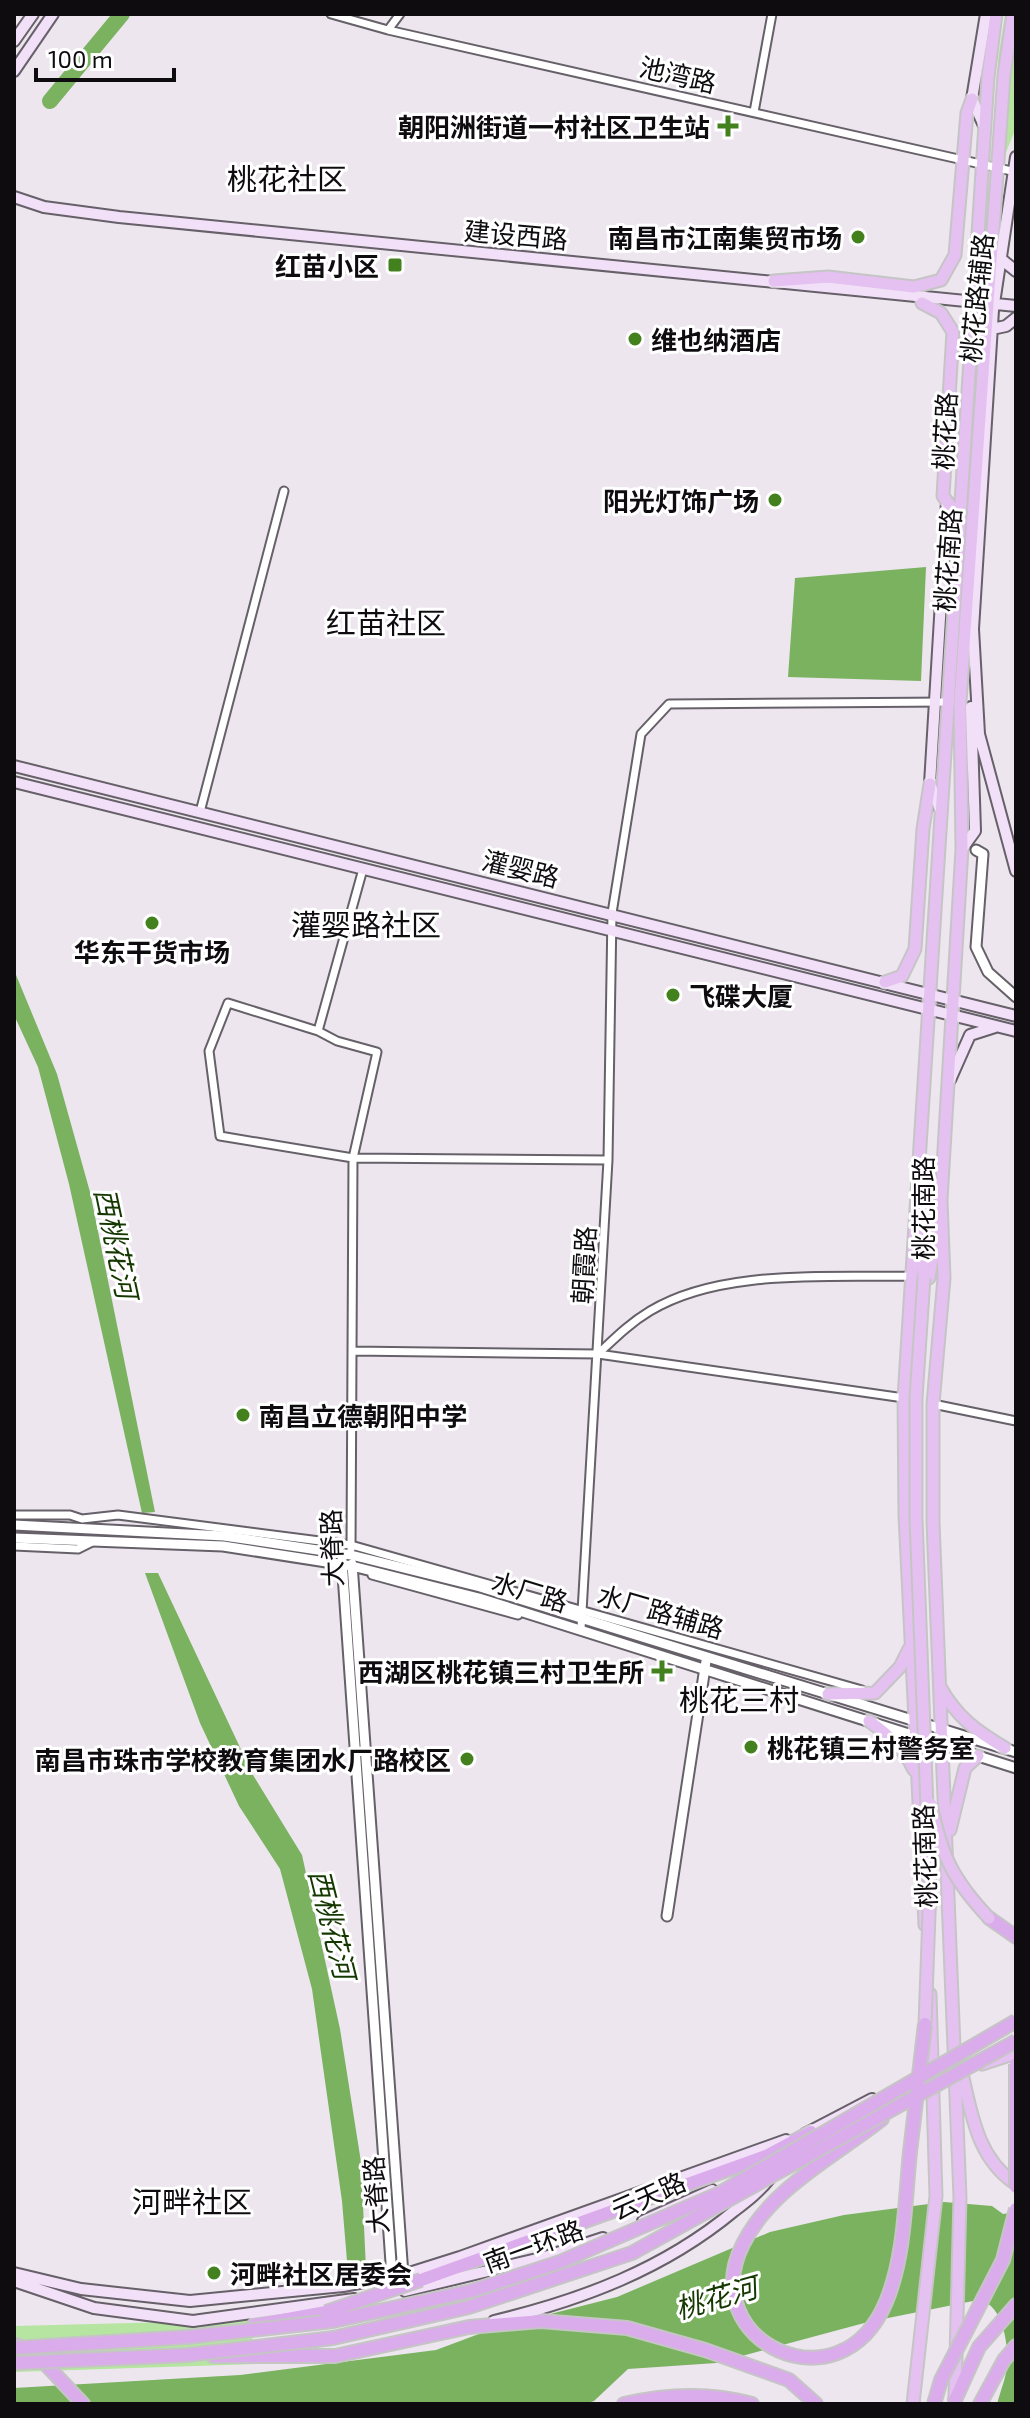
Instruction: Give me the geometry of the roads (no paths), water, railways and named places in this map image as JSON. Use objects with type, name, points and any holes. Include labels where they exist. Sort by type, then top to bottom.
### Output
[{"type":"highway","points":[[989,1918],[1016,1937]]},
{"type":"highway","name":"南一环路","points":[[14,2346],[188,2337],[333,2321],[471,2291],[560,2262],[720,2193],[1016,2021]]},
{"type":"highway","points":[[893,2110],[798,2181],[764,2213],[742,2245],[734,2278],[736,2301],[749,2329],[772,2350],[793,2358],[821,2359],[843,2352],[867,2333],[886,2302],[897,2259],[925,2024]]},
{"type":"highway","name":"南一环路","points":[[14,2363],[187,2355],[333,2338],[469,2307],[632,2253],[1016,2041]]},
{"type":"highway","points":[[1013,2182],[1016,2064]]},
{"type":"highway","points":[[188,2337],[326,2312],[766,2156],[811,2132]]},
{"type":"highway","points":[[934,2404],[941,2380],[1003,2260],[1016,2209]]},
{"type":"highway","points":[[954,2402],[979,2347],[1016,2305]]},
{"type":"highway","points":[[187,2355],[335,2356],[469,2327],[541,2321],[627,2328],[789,2380],[816,2404]]},
{"type":"highway","points":[[14,2346],[38,2356],[83,2404]]},
{"type":"highway","points":[[980,2404],[1004,2360],[1016,2346]]},
{"type":"highway","points":[[624,2404],[697,2395],[727,2397],[752,2404]]},
{"type":"main road","points":[[14,41],[33,14]]},
{"type":"main road","points":[[14,71],[53,14]]},
{"type":"main road","points":[[774,281],[828,277],[914,287],[941,280],[955,255],[967,113],[986,14]]},
{"type":"main road","name":"桃花路","points":[[933,994],[950,702],[966,520],[982,164],[996,14]]},
{"type":"main road","name":"桃花南路","points":[[954,2402],[960,2197],[939,1685],[933,1404],[944,1278],[941,1200],[962,849],[960,702],[966,520],[991,306],[1004,75],[1013,14]]},
{"type":"main road","points":[[972,99],[985,129]]},
{"type":"main road","name":"桃花路辅路","points":[[1016,157],[991,306],[973,629],[979,734],[1016,871]]},
{"type":"main road","name":"建设西路","points":[[14,197],[44,207],[119,217],[774,281],[974,305]]},
{"type":"main road","name":"建设西路","points":[[14,204],[42,214],[118,224],[922,303],[1016,306]]},
{"type":"main road","points":[[1001,259],[1016,271]]},
{"type":"main road","points":[[922,303],[941,313],[953,332],[943,496],[966,520],[975,831],[962,849]]},
{"type":"main road","name":"建设西路","points":[[991,306],[1016,315]]},
{"type":"main road","points":[[992,329],[1006,326],[1016,315]]},
{"type":"main road","points":[[885,982],[902,976],[915,949],[923,829],[930,784],[947,502]]},
{"type":"main road","name":"灌婴路","points":[[14,766],[1016,1016]]},
{"type":"main road","name":"灌婴路","points":[[14,782],[1016,1031]]},
{"type":"main road","points":[[930,784],[943,817]]},
{"type":"main road","name":"桃花南路","points":[[913,2404],[936,2196],[934,2072],[915,1737],[904,1398],[910,1276],[919,1199],[933,994]]},
{"type":"main road","points":[[947,1089],[957,1058],[970,1035],[998,1026]]},
{"type":"main road","points":[[919,1199],[927,1278],[921,1399],[928,1790],[940,1846],[950,1870],[989,1918]]},
{"type":"main road","points":[[925,2024],[930,1887],[916,1443],[927,1278],[941,1200]]},
{"type":"main road","points":[[828,1694],[871,1693],[886,1684],[900,1667],[911,1645]]},
{"type":"main road","points":[[939,1685],[953,1711],[969,1726],[1010,1750]]},
{"type":"main road","points":[[869,1721],[908,1756],[917,1776]]},
{"type":"main road","points":[[946,1850],[959,1783],[965,1768],[978,1756]]},
{"type":"main road","points":[[954,2041],[977,2137],[992,2163],[1013,2182]]},
{"type":"main road","points":[[977,2065],[1016,2053]]},
{"type":"main road","name":"云天路","points":[[14,2273],[81,2289],[190,2301],[343,2286],[392,2277],[811,2132],[850,2109],[955,2063]]},
{"type":"main road","name":"云天路","points":[[14,2281],[94,2308],[193,2321],[385,2296],[572,2249],[781,2163],[955,2081]]},
{"type":"main road","points":[[469,2327],[555,2306],[627,2278],[697,2242],[764,2187],[781,2163]]},
{"type":"street","name":"池湾路","points":[[331,14],[388,30],[1014,172]]},
{"type":"street","points":[[388,30],[400,14]]},
{"type":"street","points":[[754,112],[772,14]]},
{"type":"street","points":[[200,812],[284,491]]},
{"type":"street","name":"朝霞路","points":[[581,1619],[608,1160],[612,913],[641,734],[669,704],[950,702]]},
{"type":"street","points":[[973,788],[993,788]]},
{"type":"street","points":[[976,850],[983,854],[976,947],[980,960],[1016,997]]},
{"type":"street","points":[[363,869],[318,1031],[228,1003],[209,1051],[220,1136],[353,1158],[608,1160]]},
{"type":"street","name":"大脊路","points":[[318,1031],[337,1041],[377,1052],[353,1158],[347,1566],[392,2277]]},
{"type":"street","points":[[598,1354],[627,1327],[652,1310],[705,1289],[803,1278],[910,1276]]},
{"type":"street","points":[[352,1351],[598,1354],[904,1398]]},
{"type":"street","points":[[933,1404],[1016,1421]]},
{"type":"street","points":[[14,1515],[70,1515],[82,1519],[118,1515],[348,1551]]},
{"type":"street","name":"水厂路","points":[[14,1525],[224,1536],[348,1551],[480,1587],[581,1619],[915,1737],[1016,1768]]},
{"type":"street","name":"水厂路","points":[[14,1538],[223,1546],[347,1566],[581,1619]]},
{"type":"street","points":[[14,1546],[78,1549],[96,1540]]},
{"type":"street","name":"水厂路辅路","points":[[347,1566],[387,1580],[705,1665]]},
{"type":"street","name":"水厂路辅路","points":[[581,1619],[871,1693]]},
{"type":"street","points":[[667,1916],[705,1665]]},
{"type":"street","name":"水厂路","points":[[705,1665],[828,1694],[1010,1750]]},
{"type":"water","points":[[926,567],[921,681],[788,677],[795,578]]},
{"type":"water","points":[[14,970],[57,1074],[90,1192],[155,1512],[142,1513],[69,1184],[38,1067],[14,1015]]},
{"type":"water","points":[[145,1573],[158,1573],[253,1775],[302,1855],[340,2029],[361,2162],[366,2269],[348,2273],[342,2201],[312,1989],[280,1869],[239,1806],[200,1723]]},
{"type":"water","name":"桃花河","points":[[944,2202],[992,2206],[1003,2214],[1016,2212],[1016,2404],[997,2404],[1007,2366],[1005,2336],[993,2308],[978,2300],[868,2322],[716,2363],[628,2369],[594,2401],[585,2404],[14,2404],[14,2388],[240,2375],[436,2350],[495,2328],[617,2297],[770,2232],[844,2215]]},
{"type":"waterway","name":"西桃花河","points":[[50,101],[122,14]]},
{"type":"place","name":"朝阳洲街道一村社区卫生站","points":[[728,126]]},
{"type":"place","name":"南昌市江南集贸市场","points":[[858,237]]},
{"type":"place","name":"红苗小区","points":[[395,265]]},
{"type":"place","name":"维也纳酒店","points":[[635,339]]},
{"type":"place","name":"阳光灯饰广场","points":[[775,500]]},
{"type":"place","name":"华东干货市场","points":[[152,923]]},
{"type":"place","name":"飞碟大厦","points":[[673,995]]},
{"type":"place","name":"南昌立德朝阳中学","points":[[243,1415]]},
{"type":"place","name":"西湖区桃花镇三村卫生所","points":[[662,1671]]},
{"type":"place","name":"桃花镇三村警务室","points":[[751,1747]]},
{"type":"place","name":"南昌市珠市学校教育集团水厂路校区","points":[[467,1759]]},
{"type":"place","name":"河畔社区居委会","points":[[214,2273]]},
{"type":"district","name":"桃花社区","points":[[287,178]]},
{"type":"district","name":"红苗社区","points":[[386,622]]},
{"type":"district","name":"灌婴路社区","points":[[366,924]]},
{"type":"district","name":"桃花三村","points":[[739,1699]]},
{"type":"district","name":"河畔社区","points":[[192,2201]]}]
